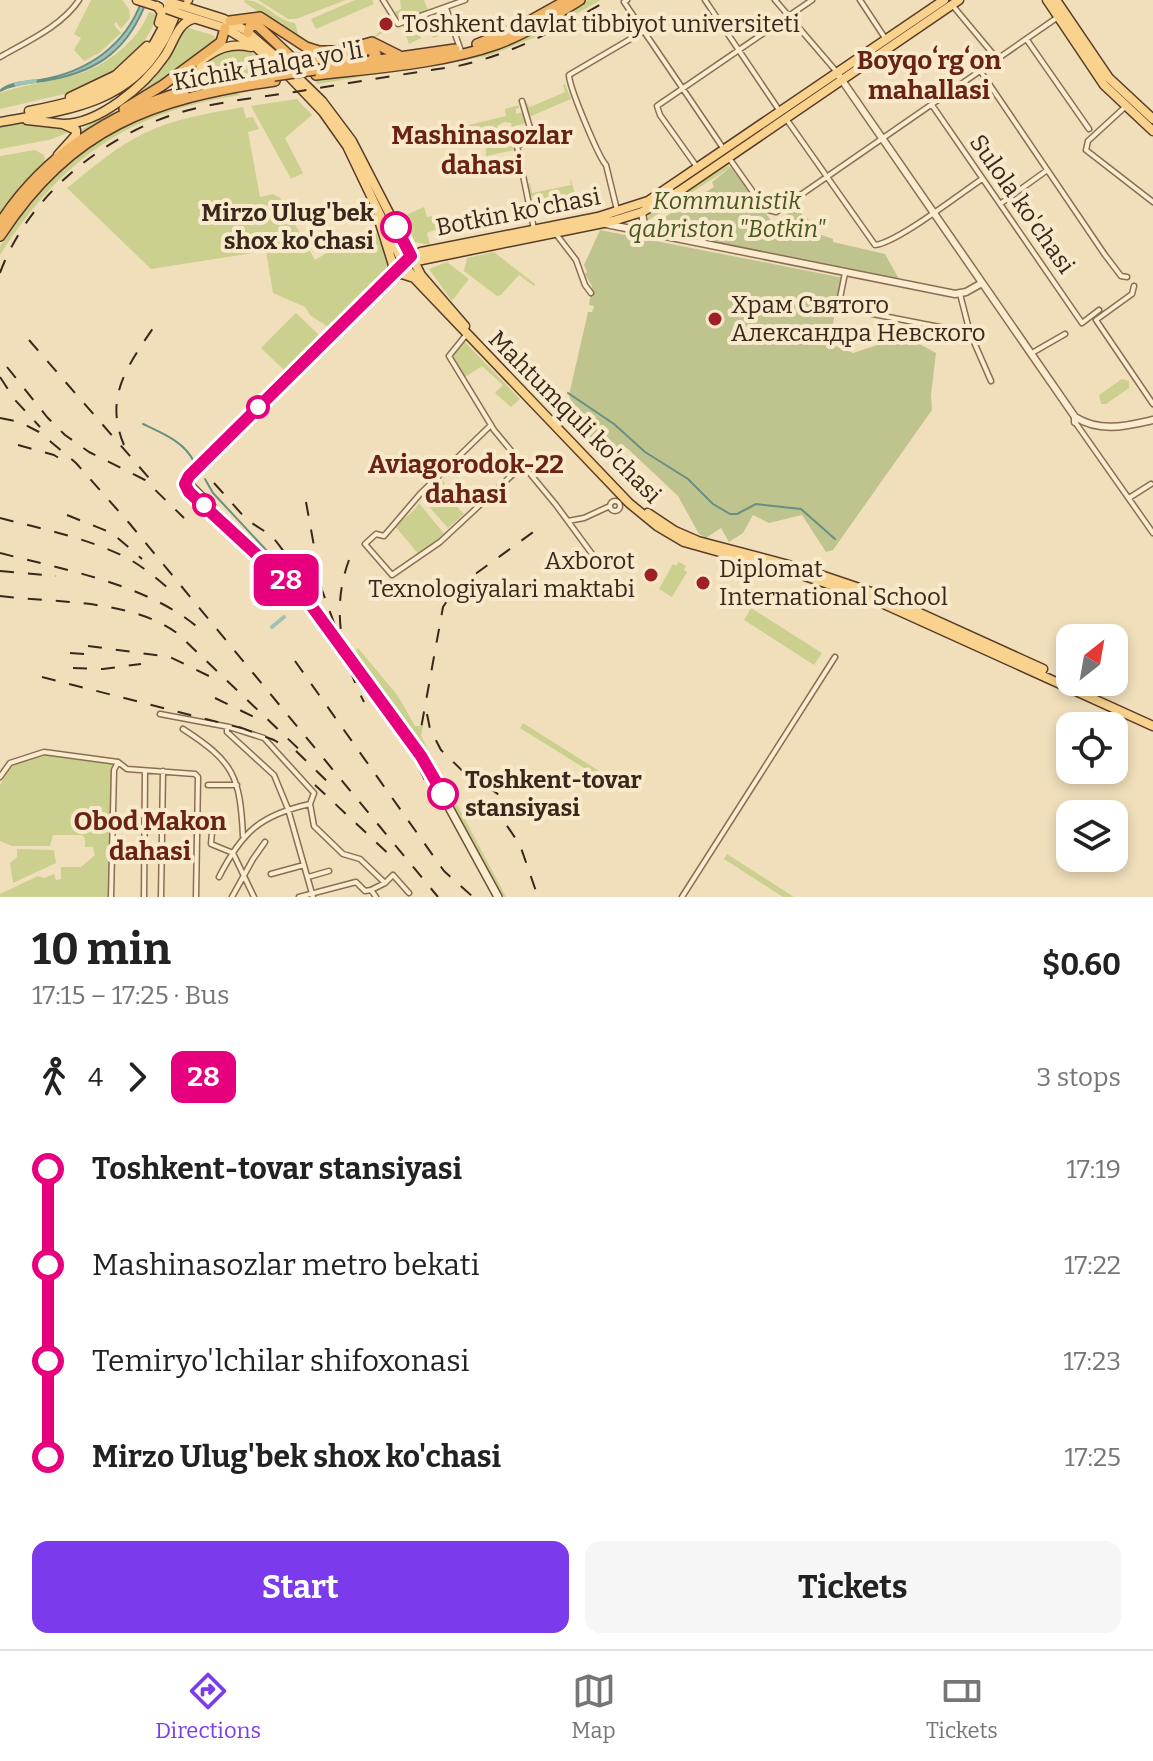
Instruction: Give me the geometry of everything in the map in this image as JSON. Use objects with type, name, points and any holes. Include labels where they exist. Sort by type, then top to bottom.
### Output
[{"type":"highway","name":"Kichik Halqa yo'li","points":[[315,72],[371,61],[461,51],[505,34],[567,0]]},
{"type":"highway","name":"Kichik Halqa yo'li","points":[[0,223],[22,193],[56,159],[88,135],[152,101],[211,88],[461,51],[510,39],[580,0]]},
{"type":"highway","points":[[88,135],[221,42],[228,25],[260,17],[313,50],[340,51],[372,42],[404,57]]},
{"type":"highway","points":[[248,33],[251,25],[258,25],[293,59],[341,59],[375,48],[388,59]]},
{"type":"highway","points":[[368,49],[375,52],[371,61]]},
{"type":"highway","name":"Kichik Halqa yo'li","points":[[0,236],[48,175],[90,141],[147,110],[211,88]]},
{"type":"main road","name":"Mahtumquli ko'chasi","points":[[137,0],[185,3],[207,13],[248,33],[299,77],[338,120],[412,259],[463,329],[617,497],[652,523],[684,542],[870,595],[1056,676]]},
{"type":"main road","points":[[1047,0],[1099,79],[1153,131]]},
{"type":"main road","points":[[1056,0],[1109,78],[1153,119]]},
{"type":"main road","points":[[639,210],[678,192],[726,154],[951,2]]},
{"type":"main road","name":"Mahtumquli ko'chasi","points":[[185,3],[197,19],[228,25],[295,83],[333,125],[376,204],[403,263],[415,279],[629,496],[656,519],[698,541],[828,573],[1056,678]]},
{"type":"main road","points":[[0,119],[85,98],[119,81],[143,59],[169,20],[185,3]]},
{"type":"main road","points":[[14,119],[80,107],[114,92],[149,63],[161,46],[169,20],[166,4]]},
{"type":"main road","points":[[30,111],[85,92],[124,69],[142,52],[154,34],[166,4]]},
{"type":"main road","points":[[63,124],[86,121],[135,88],[162,61],[183,23],[197,19]]},
{"type":"main road","points":[[840,76],[886,39],[913,26]]},
{"type":"main road","points":[[211,88],[199,69],[203,60],[217,50],[230,46],[246,45],[259,50]]},
{"type":"main road","points":[[0,119],[72,127],[76,132],[56,159]]},
{"type":"main road","points":[[639,210],[698,169],[726,154]]},
{"type":"main road","points":[[376,204],[382,235],[393,263],[391,275]]},
{"type":"main road","name":"Botkin ko'chasi","points":[[403,263],[618,212],[639,210]]},
{"type":"main road","name":"Botkin ko'chasi","points":[[538,233],[557,237],[639,210]]},
{"type":"main road","points":[[401,235],[413,247],[429,255],[423,271],[442,300]]},
{"type":"main road","points":[[403,263],[189,476],[185,484],[189,492],[288,582],[324,621],[421,756],[500,897]]},
{"type":"main road","points":[[391,275],[402,274],[415,279]]},
{"type":"main road","name":"Mahtumquli ko'chasi","points":[[1095,696],[1153,723]]},
{"type":"street","points":[[0,57],[50,27],[73,9],[79,0]]},
{"type":"street","points":[[383,0],[398,24],[465,0]]},
{"type":"street","points":[[705,0],[875,245],[882,244],[934,212],[982,179]]},
{"type":"street","points":[[775,0],[840,76],[1153,533]]},
{"type":"street","points":[[698,169],[657,106],[812,0]]},
{"type":"street","points":[[860,0],[886,39]]},
{"type":"street","points":[[626,1],[726,154],[757,199],[771,213],[827,178],[1058,17]]},
{"type":"street","points":[[951,2],[998,60]]},
{"type":"street","points":[[446,8],[461,51]]},
{"type":"street","points":[[618,212],[606,165],[575,101],[569,75],[644,31]]},
{"type":"street","points":[[1027,40],[1089,129]]},
{"type":"street","points":[[981,72],[1118,273],[1127,277]]},
{"type":"street","points":[[522,101],[533,138],[516,149],[538,233]]},
{"type":"street","name":"Sulola ko'chasi","points":[[932,105],[1081,324],[1099,310]]},
{"type":"street","points":[[1125,107],[1088,141],[1086,150],[1153,202]]},
{"type":"street","points":[[1000,204],[1046,171]]},
{"type":"street","points":[[639,210],[645,233]]},
{"type":"street","name":"Botkin ko'chasi","points":[[602,224],[960,294]]},
{"type":"street","points":[[557,237],[576,260],[591,293]]},
{"type":"street","points":[[845,273],[841,305],[970,333]]},
{"type":"street","points":[[982,283],[960,294],[970,333],[991,381]]},
{"type":"street","points":[[1134,286],[1132,294],[1096,320],[1153,404]]},
{"type":"street","points":[[463,329],[449,356],[491,425],[595,558]]},
{"type":"street","points":[[1031,354],[1065,334]]},
{"type":"street","points":[[1075,420],[1113,428],[1153,421]]},
{"type":"street","points":[[491,425],[420,494],[384,536],[376,534],[365,544],[392,575],[440,542],[524,464]]},
{"type":"street","points":[[1129,498],[1151,484]]},
{"type":"street","points":[[567,521],[584,518],[610,506],[617,497],[620,504],[618,510],[614,511],[610,506]]},
{"type":"street","points":[[682,897],[835,657]]},
{"type":"street","points":[[160,714],[229,727],[268,740],[312,790],[310,804],[314,826],[343,854],[360,859],[385,883]]},
{"type":"street","points":[[227,728],[227,732],[274,775],[288,809],[313,895]]},
{"type":"street","points":[[183,729],[217,753],[229,768],[241,795],[243,836]]},
{"type":"street","points":[[0,777],[8,765],[44,752],[118,762],[127,769],[192,773],[198,777],[196,897]]},
{"type":"street","points":[[111,897],[114,770],[118,762]]},
{"type":"street","points":[[144,897],[145,770]]},
{"type":"street","points":[[161,897],[163,771]]},
{"type":"street","points":[[208,785],[237,785]]},
{"type":"street","points":[[219,877],[243,836],[261,820],[310,804]]},
{"type":"street","points":[[212,832],[211,844],[233,853],[254,897]]},
{"type":"street","points":[[232,897],[265,842]]},
{"type":"street","points":[[271,874],[304,865]]},
{"type":"street","points":[[308,877],[329,871]]},
{"type":"street","points":[[368,891],[385,883],[393,875],[409,893]]},
{"type":"street","points":[[299,897],[356,882],[376,897]]},
{"type":"street","points":[[368,891],[368,897]]},
{"type":"green space","points":[[91,0],[122,0],[129,9],[130,18],[121,29],[116,22],[114,25],[121,33],[99,53],[84,61],[74,50],[81,38],[74,34]]},
{"type":"green space","points":[[245,0],[258,3],[282,19],[295,23],[298,34],[306,40],[326,46],[347,47],[367,41],[388,19],[391,26],[370,40],[351,47],[332,48],[315,45],[280,27]]},
{"type":"green space","points":[[258,0],[346,0],[296,19],[288,19]]},
{"type":"green space","points":[[355,0],[372,0],[374,4],[316,29],[311,19]]},
{"type":"green space","points":[[400,0],[424,0],[430,16],[436,14],[439,36],[433,38],[426,22],[426,28],[419,31],[421,38],[409,44],[404,21],[394,17],[393,13],[401,9]]},
{"type":"green space","points":[[588,0],[601,0],[533,38],[488,56],[317,84],[314,78],[449,60],[559,17]]},
{"type":"green space","points":[[149,12],[158,15],[151,30],[132,55],[108,75],[65,96],[0,109],[0,93],[79,74],[108,60],[135,36]]},
{"type":"green space","points":[[186,27],[219,40],[78,136],[80,131],[154,78]]},
{"type":"green space","points":[[240,49],[257,55],[275,71],[208,79],[203,74],[204,63],[217,54]]},
{"type":"green space","points":[[565,84],[571,99],[529,117],[525,101],[530,107],[565,92]]},
{"type":"green space","points":[[236,91],[241,95],[164,114],[101,145],[48,192],[0,255],[0,246],[32,204],[88,148],[133,120],[167,107]]},
{"type":"green space","points":[[297,99],[312,115],[285,138],[303,173],[291,179],[251,106]]},
{"type":"green space","points":[[519,105],[516,114],[524,112],[526,123],[512,127],[511,123],[504,122],[497,126],[498,130],[469,129],[469,125],[506,116],[505,109]]},
{"type":"green space","points":[[243,107],[246,118],[253,117],[259,129],[248,132],[260,197],[273,194],[280,198],[315,260],[346,241],[352,249],[375,229],[389,265],[328,327],[310,315],[305,307],[273,293],[266,251],[151,269],[67,188],[115,151],[145,133],[181,120]]},
{"type":"green space","points":[[16,123],[55,126],[70,132],[49,140],[0,149],[0,126]]},
{"type":"green space","points":[[529,135],[528,139],[515,145],[515,150],[486,156],[486,144]]},
{"type":"green space","points":[[35,150],[44,155],[45,162],[0,212],[0,156]]},
{"type":"green space","points":[[728,165],[730,168],[647,221],[648,215]]},
{"type":"green space","name":"Kommunistik qabriston \"Botkin\"","points":[[731,167],[773,223],[795,209],[820,228],[819,234],[833,239],[833,242],[885,254],[899,279],[647,228],[714,187],[712,182]]},
{"type":"green space","points":[[570,177],[575,194],[542,202],[540,194],[530,198],[528,184],[532,193],[571,185]]},
{"type":"green space","points":[[424,207],[427,217],[433,216],[437,229],[427,233],[430,245],[415,242],[404,216]]},
{"type":"green space","points":[[600,230],[844,278],[828,343],[853,353],[905,336],[936,353],[932,410],[833,550],[826,552],[802,515],[769,523],[753,515],[743,533],[729,542],[721,528],[706,538],[699,534],[678,496],[627,448],[607,452],[585,442],[569,395],[588,312],[592,312],[594,306],[589,305],[592,286],[584,265]]},
{"type":"green space","points":[[494,252],[534,286],[519,275],[497,296],[464,271],[467,258]]},
{"type":"green space","points":[[447,262],[469,279],[452,301],[429,269]]},
{"type":"green space","points":[[296,313],[319,335],[284,370],[261,348]]},
{"type":"green space","points":[[464,341],[520,399],[511,407],[495,393],[503,385],[482,366],[465,377],[453,356]]},
{"type":"green space","points":[[1122,379],[1129,381],[1129,388],[1106,404],[1101,404],[1099,395]]},
{"type":"green space","points":[[439,477],[445,483],[434,495],[441,490],[464,514],[448,528],[421,498]]},
{"type":"green space","points":[[419,503],[445,535],[419,555],[395,526]]},
{"type":"green space","points":[[679,562],[686,566],[684,570],[687,572],[672,597],[659,589],[673,564],[676,566]]},
{"type":"green space","points":[[751,608],[822,653],[814,665],[744,620]]},
{"type":"green space","points":[[358,648],[398,696],[415,726],[423,726],[421,736],[506,897],[423,751],[354,653]]},
{"type":"green space","points":[[523,723],[615,781],[613,786],[520,728]]},
{"type":"green space","points":[[45,755],[113,763],[109,897],[0,897],[0,894],[38,876],[44,878],[54,874],[56,880],[61,879],[61,867],[81,867],[95,855],[93,847],[85,847],[82,835],[53,835],[50,846],[12,846],[0,841],[0,785],[10,766]]},
{"type":"green space","points":[[17,849],[54,850],[56,863],[13,883],[10,863],[17,857]]},
{"type":"green space","points":[[727,854],[794,897],[783,897],[724,859]]},
{"type":"water","points":[[142,0],[147,0],[140,17],[122,44],[98,63],[67,76],[0,91],[13,84],[74,71],[89,63],[126,31]]},
{"type":"waterway","points":[[16,84],[35,81]]},
{"type":"waterway","points":[[568,393],[614,424],[645,452],[688,479],[713,504],[730,514],[737,514],[756,504],[801,509],[835,539]]},
{"type":"waterway","points":[[143,424],[179,444],[194,462]]},
{"type":"waterway","points":[[205,479],[213,493],[310,597]]},
{"type":"waterway","points":[[272,627],[284,617]]},
{"type":"railway","points":[[0,273],[12,246],[47,196],[94,155],[147,125],[175,114],[220,103],[478,61],[536,39],[608,0]]},
{"type":"railway","points":[[124,445],[116,409],[118,393],[130,364],[159,319]]},
{"type":"railway","points":[[29,340],[149,478]]},
{"type":"railway","points":[[7,367],[65,435],[89,452],[145,480],[184,518]]},
{"type":"railway","points":[[0,377],[15,400],[40,427]]},
{"type":"railway","points":[[0,418],[20,422],[39,432],[76,463],[438,897]]},
{"type":"railway","points":[[18,445],[54,455],[65,462]]},
{"type":"railway","points":[[214,483],[247,520],[272,536],[298,570]]},
{"type":"railway","points":[[306,502],[322,590],[346,656]]},
{"type":"railway","points":[[67,515],[112,533],[142,559]]},
{"type":"railway","points":[[0,518],[112,551],[139,565],[173,592]]},
{"type":"railway","points":[[437,805],[420,770],[418,745],[443,607],[456,588],[543,525]]},
{"type":"railway","points":[[0,553],[81,573],[135,592],[161,603],[204,633]]},
{"type":"railway","points":[[349,560],[341,596],[341,632],[349,668],[364,702]]},
{"type":"railway","points":[[0,571],[56,576]]},
{"type":"railway","points":[[0,596],[92,604],[158,622],[177,633],[305,755]]},
{"type":"railway","points":[[88,646],[170,657],[213,678]]},
{"type":"railway","points":[[70,653],[84,654]]},
{"type":"railway","points":[[295,661],[444,871],[473,897]]},
{"type":"railway","points":[[73,668],[103,669],[141,664]]},
{"type":"railway","points":[[42,677],[249,730]]},
{"type":"railway","points":[[215,698],[254,717]]},
{"type":"railway","points":[[427,714],[430,729],[441,750],[484,792],[520,845],[538,897]]},
{"type":"railway","points":[[239,727],[274,740],[290,750]]},
{"type":"railway","points":[[296,751],[336,790]]},
{"type":"railway","points":[[315,785],[394,859]]},
{"type":"railway","points":[[487,786],[515,807]]},
{"type":"bus line","name":"28","points":[[396,227],[411,256],[189,476],[185,484],[189,492],[310,604],[421,756],[443,794]]},
{"type":"place","name":"Toshkent davlat tibbiyot universiteti","points":[[386,24]]},
{"type":"place","name":"Mirzo Ulug'bek shox ko'chasi","points":[[396,227]]},
{"type":"place","name":"Храм Святого Александра Невского","points":[[715,319]]},
{"type":"place","name":"Axborot Texnologiyalari maktabi","points":[[651,575]]},
{"type":"place","name":"Diplomat International School","points":[[703,583]]},
{"type":"place","name":"Toshkent-tovar stansiyasi","points":[[443,794]]},
{"type":"district","name":"Boyqoʻrgʻon mahallasi","points":[[929,75]]},
{"type":"district","name":"Mashinasozlar dahasi","points":[[482,150]]},
{"type":"district","name":"Aviagorodok-22 dahasi","points":[[466,479]]},
{"type":"district","name":"Obod Makon dahasi","points":[[150,836]]}]
